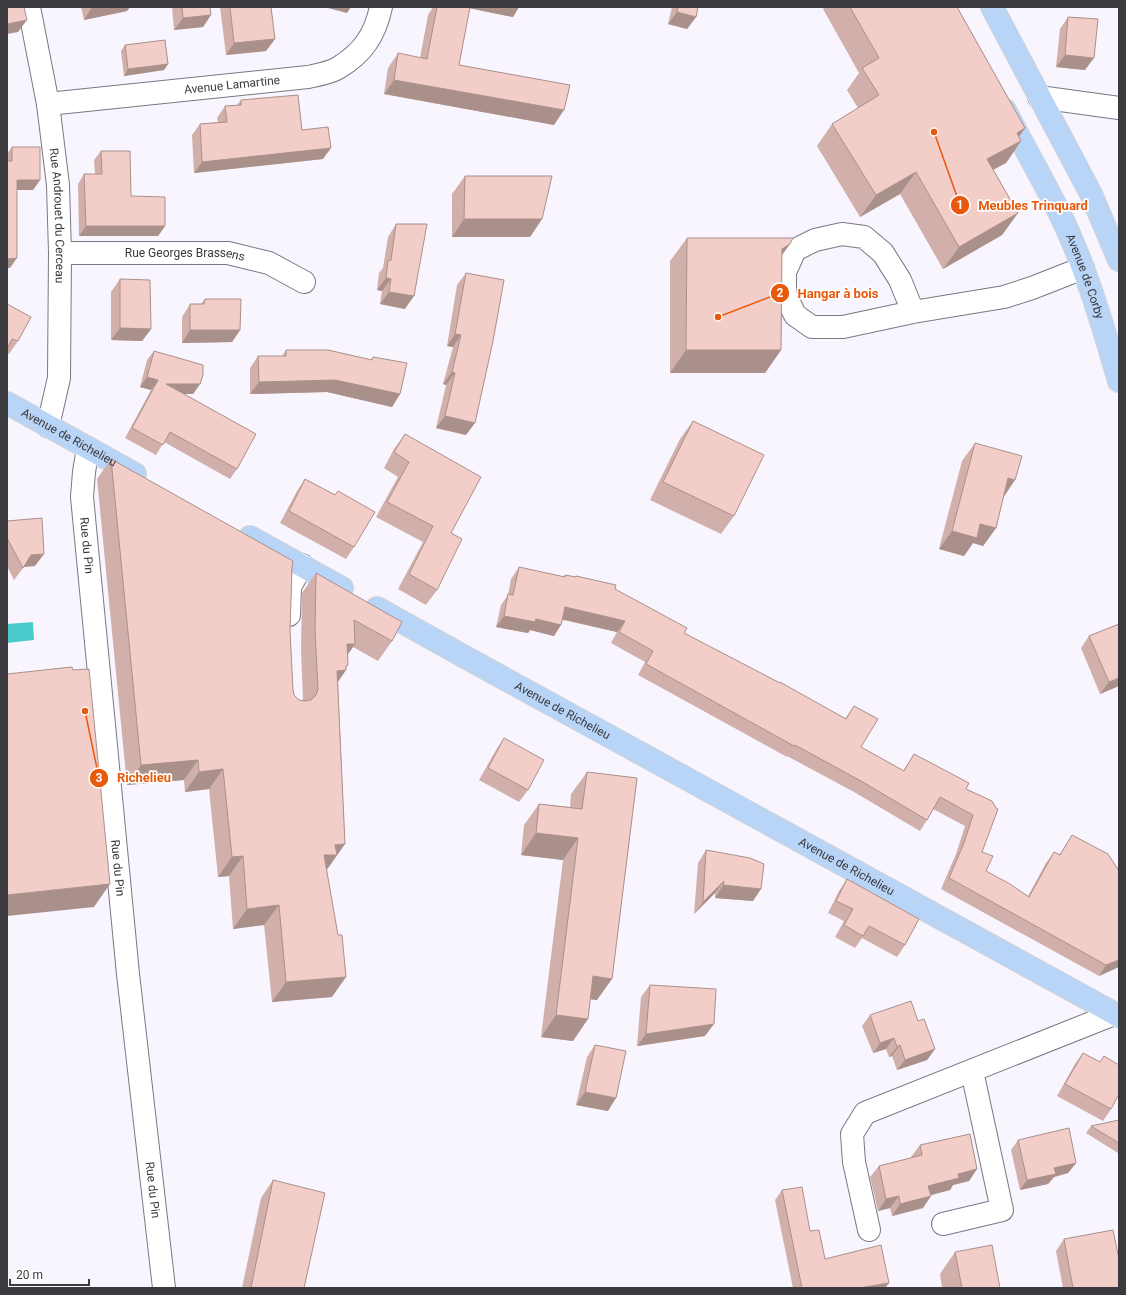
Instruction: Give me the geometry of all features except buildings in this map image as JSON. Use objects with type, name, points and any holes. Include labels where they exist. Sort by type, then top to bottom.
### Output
[{"type":"main road","points":[[992,7],[1091,194],[1119,260]]},
{"type":"main road","name":"Avenue de Corby","points":[[994,91],[1058,210],[1083,268],[1105,332],[1119,381]]},
{"type":"main road","name":"Avenue de Richelieu","points":[[7,403],[152,483]]},
{"type":"main road","name":"Avenue de Richelieu","points":[[234,528],[465,657],[1116,1015]]},
{"type":"street","name":"Rue Androuet du Cerceau","points":[[29,7],[48,104],[58,185],[60,253],[59,378],[48,426]]},
{"type":"street","name":"Avenue Lamartine","points":[[48,104],[308,77],[337,69],[362,50],[377,24],[381,7]]},
{"type":"street","points":[[1039,97],[1119,108]]},
{"type":"street","points":[[913,312],[900,280],[884,253],[864,237],[842,234],[815,240],[795,250],[785,272],[784,294],[795,315],[812,327],[843,327],[913,312],[1004,297],[1032,288],[1083,268]]},
{"type":"street","name":"Rue Georges Brassens","points":[[60,253],[228,253],[269,263],[304,282]]},
{"type":"street","name":"Rue du Pin","points":[[88,448],[82,497],[128,974],[164,1288]]},
{"type":"street","points":[[289,634],[290,587],[302,565]]},
{"type":"street","points":[[869,1230],[854,1162],[852,1134],[865,1114],[1116,1015]]},
{"type":"street","points":[[943,1224],[1002,1210],[972,1072]]},
{"type":"water","points":[[33,622],[34,640],[7,643],[7,624]]},
{"type":"place","name":"Meubles Trinquard","points":[[934,132]]},
{"type":"place","name":"Hangar à bois","points":[[718,317]]},
{"type":"place","name":"Richelieu","points":[[85,711]]}]
